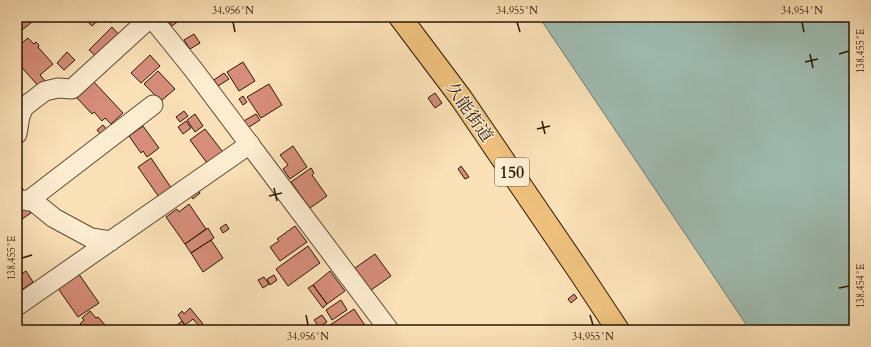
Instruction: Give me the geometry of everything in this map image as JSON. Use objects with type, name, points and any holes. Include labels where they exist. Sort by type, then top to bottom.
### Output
[{"type":"highway","name":"久能街道","points":[[400,17],[461,98],[582,274],[618,330]]},
{"type":"street","points":[[17,134],[20,116],[24,107],[45,91],[58,88],[72,90],[151,17],[193,69],[389,330]]},
{"type":"street","points":[[22,201],[153,105]]},
{"type":"street","points":[[17,306],[250,144]]},
{"type":"street","points":[[22,201],[33,201],[54,218],[91,238],[111,241]]},
{"type":"water","points":[[539,17],[854,17],[854,330],[750,330]]},
{"type":"building","points":[[17,17],[29,17],[32,22],[17,34]]},
{"type":"building","points":[[63,17],[73,17],[68,22]]},
{"type":"building","points":[[90,17],[102,17],[92,26],[86,20]]},
{"type":"building","points":[[105,17],[117,17],[111,23]]},
{"type":"building","points":[[165,17],[184,17],[172,26]]},
{"type":"building","points":[[112,27],[123,39],[101,61],[89,50]]},
{"type":"building","points":[[194,34],[200,43],[190,49],[184,40]]},
{"type":"building","points":[[28,38],[34,44],[36,42],[39,45],[38,47],[53,64],[40,75],[46,82],[40,88],[17,62],[17,47]]},
{"type":"building","points":[[67,52],[75,60],[64,70],[57,63]]},
{"type":"building","points":[[150,55],[160,66],[141,83],[131,73]]},
{"type":"building","points":[[243,62],[255,81],[239,91],[227,72]]},
{"type":"building","points":[[158,71],[175,89],[161,101],[144,84]]},
{"type":"building","points":[[224,73],[229,79],[218,86],[214,80]]},
{"type":"building","points":[[94,82],[123,113],[111,124],[105,118],[102,121],[94,112],[92,114],[77,98]]},
{"type":"building","points":[[269,84],[282,105],[261,118],[247,97]]},
{"type":"building","points":[[435,93],[442,103],[435,108],[428,98]]},
{"type":"building","points":[[243,96],[247,102],[243,105],[239,99]]},
{"type":"building","points":[[184,111],[188,116],[180,122],[176,117]]},
{"type":"building","points":[[195,114],[203,126],[195,132],[187,120]]},
{"type":"building","points":[[256,114],[260,120],[246,129],[242,122]]},
{"type":"building","points":[[186,121],[191,128],[183,134],[178,127]]},
{"type":"building","points":[[103,125],[109,132],[103,137],[97,130]]},
{"type":"building","points":[[143,126],[159,148],[147,157],[143,151],[141,153],[129,136]]},
{"type":"building","points":[[205,129],[226,156],[210,167],[190,140]]},
{"type":"building","points":[[293,146],[307,167],[290,179],[283,169],[288,165],[280,155]]},
{"type":"building","points":[[151,158],[174,192],[161,200],[138,167]]},
{"type":"building","points":[[461,166],[469,177],[465,179],[458,169]]},
{"type":"building","points":[[311,168],[314,173],[312,175],[327,196],[310,208],[291,182]]},
{"type":"building","points":[[19,183],[24,191],[17,195],[17,185]]},
{"type":"building","points":[[198,189],[200,193],[193,199],[190,195]]},
{"type":"building","points":[[189,204],[206,229],[185,244],[166,217],[177,209],[179,212]]},
{"type":"building","points":[[25,206],[31,213],[19,221],[17,219],[17,208]]},
{"type":"building","points":[[226,224],[229,229],[223,233],[220,228]]},
{"type":"building","points":[[295,226],[307,242],[280,261],[270,247],[279,241],[277,239]]},
{"type":"building","points":[[208,228],[214,238],[191,253],[185,244]]},
{"type":"building","points":[[211,240],[223,258],[203,272],[191,253]]},
{"type":"building","points":[[308,246],[320,263],[288,286],[276,269]]},
{"type":"building","points":[[375,254],[391,276],[371,290],[355,268]]},
{"type":"building","points":[[76,270],[99,303],[78,317],[57,287]]},
{"type":"building","points":[[26,271],[33,282],[17,293],[17,277]]},
{"type":"building","points":[[330,271],[345,291],[327,304],[313,285]]},
{"type":"building","points":[[274,275],[277,280],[270,285],[267,279]]},
{"type":"building","points":[[264,277],[269,284],[263,288],[258,280]]},
{"type":"building","points":[[313,285],[327,304],[323,308],[308,288]]},
{"type":"building","points":[[574,294],[577,298],[571,303],[568,299]]},
{"type":"building","points":[[341,300],[347,310],[332,320],[326,310]]},
{"type":"building","points":[[190,308],[203,324],[200,327],[193,319],[185,325],[178,315],[182,311],[184,314]]},
{"type":"building","points":[[354,309],[368,330],[334,330],[330,325]]},
{"type":"building","points":[[90,311],[107,327],[109,325],[113,329],[84,330],[85,329],[80,324],[84,320],[82,318]]},
{"type":"building","points":[[322,315],[327,322],[319,327],[314,320]]},
{"type":"building","points":[[182,321],[189,330],[171,330]]}]
